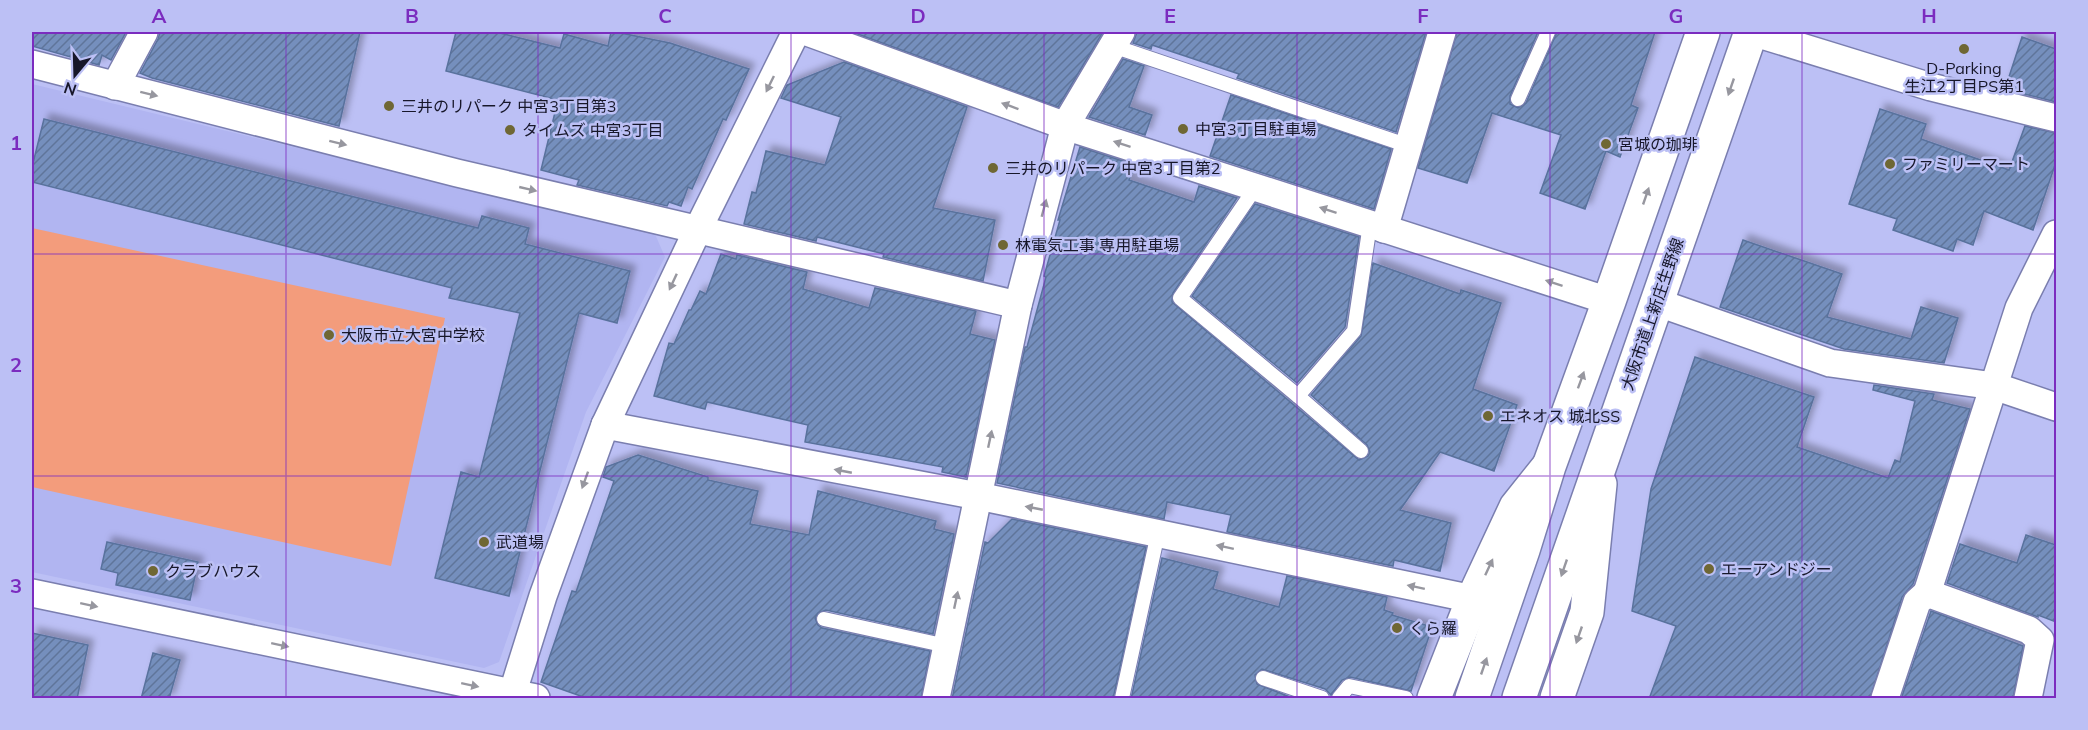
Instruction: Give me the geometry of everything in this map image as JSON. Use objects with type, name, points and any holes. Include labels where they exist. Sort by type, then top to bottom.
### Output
[{"type":"main road","points":[[1472,699],[1524,550],[1549,466],[1703,32]]},
{"type":"main road","name":"大阪市道上新庄生野線","points":[[1519,699],[1751,32]]},
{"type":"main road","points":[[1557,699],[1587,612],[1604,453]]},
{"type":"main road","points":[[1434,699],[1473,599],[1516,507],[1549,466]]},
{"type":"street","points":[[115,86],[144,32]]},
{"type":"street","points":[[32,592],[520,697],[543,596],[605,425],[698,229],[796,32]]},
{"type":"street","points":[[807,32],[1065,126],[1609,301]]},
{"type":"street","points":[[1377,226],[1409,146],[1442,32]]},
{"type":"street","points":[[1751,32],[1931,87],[2056,118]]},
{"type":"street","points":[[936,699],[1018,305],[1065,126],[1117,38]]},
{"type":"street","points":[[32,64],[457,173],[1018,305]]},
{"type":"street","points":[[1885,699],[1917,602],[1927,593],[2019,308],[2056,234]]},
{"type":"street","points":[[1656,302],[1830,363],[1994,386],[2056,407]]},
{"type":"street","points":[[605,425],[978,496],[1473,599]]},
{"type":"street","points":[[1927,593],[2029,630],[2040,640],[2028,699]]},
{"type":"lane","points":[[1518,99],[1548,32]]},
{"type":"lane","points":[[1117,38],[1409,146]]},
{"type":"lane","points":[[1256,187],[1180,298],[1361,451]]},
{"type":"lane","points":[[1298,396],[1354,331],[1377,226]]},
{"type":"lane","points":[[1122,699],[1158,533]]},
{"type":"lane","points":[[824,619],[947,646]]},
{"type":"lane","points":[[1263,678],[1322,699]]},
{"type":"lane","points":[[1339,699],[1349,686],[1406,699]]},
{"type":"shaded area","name":"大阪市立大宮中学校","points":[[32,84],[655,234],[665,257],[586,412],[499,662],[484,668],[32,572]]},
{"type":"shaded area","points":[[32,228],[445,318],[391,566],[32,487]]},
{"type":"building","points":[[32,32],[126,32],[111,60],[102,55],[99,65],[32,46]]},
{"type":"building","points":[[160,32],[360,32],[339,126],[140,73]]},
{"type":"building","points":[[456,32],[496,32],[560,48],[564,34],[608,46],[611,32],[616,32],[670,43],[749,69],[726,120],[723,119],[692,189],[688,187],[681,206],[669,202],[667,206],[577,185],[579,180],[541,170],[558,100],[446,71]]},
{"type":"building","points":[[852,32],[1103,32],[1058,107]]},
{"type":"building","points":[[1137,32],[1426,32],[1396,132],[1237,78],[1239,74],[1152,45],[1151,49],[1133,43]]},
{"type":"building","points":[[1457,32],[1538,32],[1510,96],[1510,104],[1518,108],[1526,103],[1557,32],[1655,32],[1631,105],[1638,108],[1620,157],[1606,151],[1585,209],[1540,193],[1561,135],[1492,113],[1467,183],[1418,168]]},
{"type":"building","points":[[2022,37],[2056,49],[2056,102],[2005,89]]},
{"type":"building","points":[[1123,59],[1144,66],[1129,107],[1152,115],[1145,135],[1089,117]]},
{"type":"building","points":[[844,62],[967,107],[933,208],[995,220],[983,281],[883,257],[884,254],[817,237],[816,241],[744,224],[752,192],[756,193],[766,151],[825,165],[841,117],[781,98],[787,85]]},
{"type":"building","points":[[1231,95],[1391,149],[1374,209],[1210,156]]},
{"type":"building","points":[[1880,109],[1926,124],[1921,139],[2009,170],[2025,126],[2056,133],[2056,162],[2033,230],[1984,211],[1973,245],[1957,239],[1953,251],[1893,230],[1897,219],[1849,204]]},
{"type":"building","points":[[44,119],[478,228],[482,216],[529,228],[525,244],[630,271],[617,323],[579,313],[509,596],[435,578],[461,472],[479,477],[520,313],[449,298],[452,288],[32,182],[32,167]]},
{"type":"building","points":[[1080,147],[1135,165],[1129,180],[1194,202],[1199,186],[1237,198],[1173,293],[1172,302],[1359,460],[1368,456],[1370,452],[1367,445],[1311,395],[1361,336],[1373,263],[1460,294],[1461,290],[1501,303],[1473,389],[1517,405],[1494,471],[1440,452],[1400,510],[1451,523],[1440,571],[1394,560],[1393,566],[1227,532],[1231,515],[1167,502],[1164,519],[997,483],[1025,347],[1027,347],[1060,220],[1058,220]]},
{"type":"building","points":[[1255,204],[1359,237],[1345,327],[1297,383],[1192,296]]},
{"type":"building","points":[[1743,240],[1842,274],[1827,317],[1911,339],[1921,307],[1958,318],[1944,363],[1844,349],[1720,307]]},
{"type":"building","points":[[721,254],[736,259],[737,255],[807,272],[803,289],[869,308],[875,288],[976,311],[970,334],[995,340],[966,477],[942,472],[943,467],[805,442],[808,425],[707,402],[705,409],[654,396],[669,343],[674,344],[700,291],[706,294]]},
{"type":"building","points":[[1695,357],[1814,397],[1797,447],[1888,478],[1895,460],[1900,462],[1915,401],[1873,390],[1874,385],[1934,394],[1932,400],[1970,409],[1913,584],[1902,597],[1870,699],[1649,699],[1676,626],[1632,611],[1651,489]]},
{"type":"building","points":[[638,455],[708,477],[708,480],[758,491],[750,524],[809,535],[818,491],[936,521],[934,529],[954,534],[933,634],[826,610],[818,613],[815,618],[822,628],[930,651],[921,699],[589,699],[541,682],[572,591],[576,592],[614,481],[603,477],[606,467]]},
{"type":"building","points":[[1012,519],[1146,547],[1113,699],[952,699],[985,542],[988,543]]},
{"type":"building","points":[[2026,535],[2056,545],[2056,622],[1947,583],[1960,544],[2017,563]]},
{"type":"building","name":"クラブハウス","points":[[107,542],[198,562],[190,600],[116,585],[118,573],[101,569]]},
{"type":"building","points":[[1162,558],[1218,572],[1213,589],[1279,607],[1287,576],[1387,597],[1384,610],[1393,613],[1392,615],[1432,627],[1411,691],[1350,677],[1342,680],[1331,695],[1325,689],[1262,669],[1255,675],[1257,684],[1295,699],[1131,699]]},
{"type":"building","points":[[1931,611],[2023,646],[2013,699],[1901,699]]},
{"type":"building","points":[[32,633],[88,645],[77,699],[32,699]]},
{"type":"building","points":[[153,653],[180,660],[169,699],[141,699]]},
{"type":"place","name":"D-Parking 生江2丁目PS第1","points":[[1964,49]]},
{"type":"place","name":"三井のリパーク 中宮3丁目第3","points":[[389,106]]},
{"type":"place","name":"中宮3丁目駐車場","points":[[1183,129]]},
{"type":"place","name":"タイムズ 中宮3丁目","points":[[510,130]]},
{"type":"place","name":"宮城の珈琲","points":[[1606,144]]},
{"type":"place","name":"ファミリーマート","points":[[1890,164]]},
{"type":"place","name":"三井のリパーク 中宮3丁目第2","points":[[993,168]]},
{"type":"place","name":"林電気工事 専用駐車場","points":[[1003,245]]},
{"type":"place","name":"大阪市立大宮中学校","points":[[329,335]]},
{"type":"place","name":"エネオス 城北SS","points":[[1488,416]]},
{"type":"place","name":"武道場","points":[[484,542]]},
{"type":"place","name":"エーアンドジー","points":[[1709,569]]},
{"type":"place","name":"クラブハウス","points":[[153,571]]},
{"type":"place","name":"くら羅","points":[[1397,628]]}]
